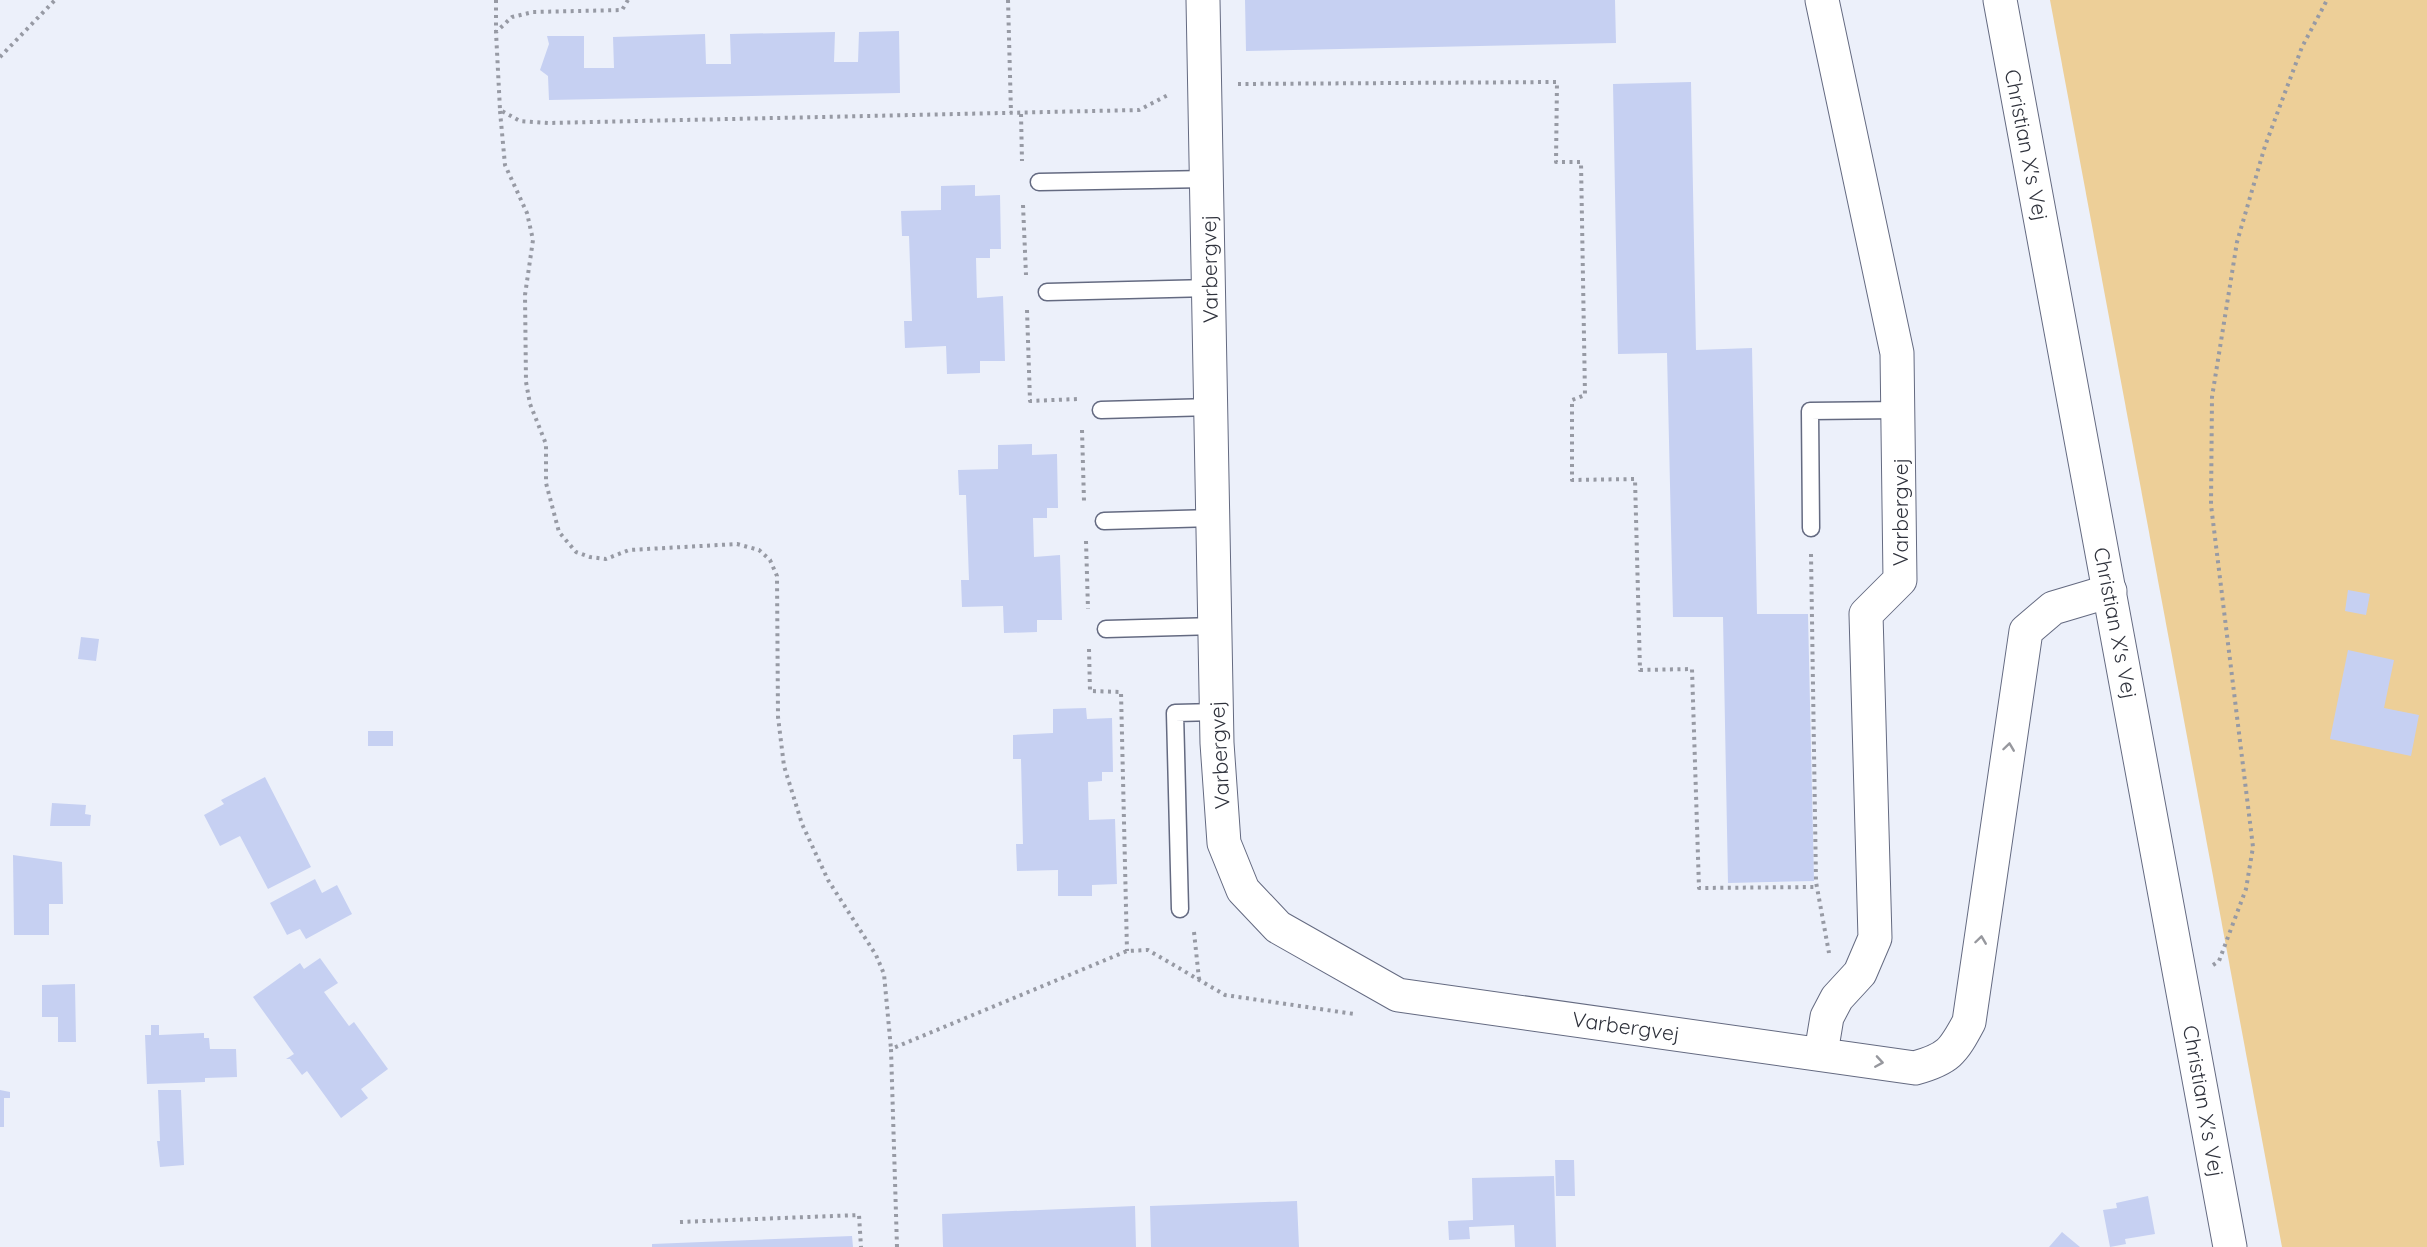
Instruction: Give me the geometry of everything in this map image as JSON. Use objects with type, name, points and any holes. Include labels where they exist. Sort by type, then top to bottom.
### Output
[{"type":"street","name":"Varbergvej","points":[[1203,0],[1217,712],[1224,843],[1243,890],[1278,927],[1398,995],[1915,1068],[1938,1062],[1954,1050],[1969,1022],[2026,631],[2053,608],[2110,591]]},
{"type":"street","name":"Varbergvej","points":[[1821,1053],[1827,1017],[1837,998],[1860,973],[1875,938],[1866,614],[1900,580],[1900,410],[1897,353],[1822,0]]},
{"type":"street","name":"Christian X's Vej","points":[[2000,0],[2184,986],[2230,1247]]},
{"type":"lane","points":[[1039,182],[1207,179]]},
{"type":"lane","points":[[1047,292],[1210,288]]},
{"type":"lane","points":[[1101,410],[1212,407]]},
{"type":"lane","points":[[1810,528],[1810,411],[1900,410]]},
{"type":"lane","points":[[1104,521],[1214,518]]},
{"type":"lane","points":[[1106,629],[1216,626]]},
{"type":"lane","points":[[1180,909],[1175,714],[1217,712]]},
{"type":"path","points":[[0,57],[55,0]]},
{"type":"path","points":[[496,0],[500,110],[505,165],[527,213],[533,240],[525,295],[526,382],[530,404],[546,444],[546,483],[559,532],[576,552],[590,557],[606,558],[629,550],[737,544],[759,550],[770,560],[777,576],[778,717],[784,766],[802,824],[828,880],[876,955],[884,975],[891,1049],[897,1247]]},
{"type":"path","points":[[496,32],[512,17],[533,12],[622,10],[628,0]]},
{"type":"path","points":[[1008,0],[1011,113]]},
{"type":"path","points":[[2184,986],[2219,962],[2246,889],[2253,847],[2211,505],[2212,397],[2237,242],[2243,221],[2265,146],[2302,47],[2327,0]]},
{"type":"path","points":[[500,110],[520,122],[548,123],[1139,110],[1185,86],[1205,84],[1557,82],[1556,162],[1581,162],[1585,395],[1572,400],[1572,480],[1635,479],[1640,670],[1692,669],[1699,888],[1817,887]]},
{"type":"path","points":[[1810,528],[1817,887],[1837,998]]},
{"type":"path","points":[[1180,909],[1193,922],[1199,980]]},
{"type":"path","points":[[891,1049],[1127,951],[1148,950],[1225,995],[1362,1015]]},
{"type":"path","points":[[680,1222],[860,1215],[861,1247]]},
{"type":"shaded area","points":[[2050,0],[2427,0],[2427,1247],[2282,1247]]},
{"type":"building","points":[[1245,0],[1615,0],[1616,43],[1246,51]]},
{"type":"building","points":[[899,31],[900,93],[549,100],[548,76],[540,70],[549,44],[547,36],[584,36],[584,68],[614,68],[613,37],[705,34],[706,64],[731,64],[730,34],[835,32],[834,62],[858,62],[859,32]]},
{"type":"building","points":[[1691,82],[1696,350],[1752,348],[1757,614],[1808,614],[1814,881],[1728,883],[1723,617],[1673,617],[1667,353],[1618,354],[1613,84]]},
{"type":"building","points":[[975,185],[975,196],[1000,195],[1001,249],[990,249],[990,258],[976,258],[977,298],[1003,296],[1005,361],[980,361],[980,373],[947,374],[946,346],[905,348],[904,321],[912,321],[909,236],[902,236],[901,211],[941,210],[941,186]]},
{"type":"building","points":[[1032,444],[1032,455],[1057,454],[1058,508],[1047,508],[1047,518],[1033,518],[1034,557],[1060,555],[1062,620],[1037,620],[1037,632],[1004,633],[1003,606],[962,607],[961,580],[969,580],[966,495],[959,495],[958,470],[998,469],[998,445]]},
{"type":"building","points":[[2348,590],[2370,594],[2366,615],[2345,611]]},
{"type":"building","points":[[81,637],[99,639],[96,661],[78,659]]},
{"type":"building","points":[[2348,650],[2394,660],[2384,708],[2419,715],[2411,756],[2330,739]]},
{"type":"building","points":[[1086,708],[1087,719],[1112,718],[1113,772],[1102,772],[1102,781],[1088,782],[1089,820],[1115,819],[1117,884],[1092,885],[1092,896],[1058,896],[1058,870],[1017,871],[1016,844],[1023,844],[1021,759],[1013,759],[1013,735],[1053,733],[1053,709]]},
{"type":"building","points":[[368,731],[393,731],[393,746],[368,746]]},
{"type":"building","points":[[265,777],[311,867],[268,889],[240,836],[220,846],[204,815],[224,804],[221,800]]},
{"type":"building","points":[[52,803],[86,805],[85,814],[91,815],[90,826],[50,826]]},
{"type":"building","points":[[13,855],[62,862],[63,904],[49,904],[49,935],[14,935]]},
{"type":"building","points":[[315,879],[322,893],[337,885],[352,914],[306,939],[300,929],[287,935],[270,903]]},
{"type":"building","points":[[320,958],[338,983],[324,992],[349,1026],[354,1022],[388,1069],[361,1089],[368,1098],[341,1118],[307,1071],[302,1075],[290,1059],[286,1059],[294,1054],[253,997],[300,963],[304,969]]},
{"type":"building","points":[[75,984],[76,1042],[58,1042],[58,1017],[42,1017],[42,985]]},
{"type":"building","points":[[151,1025],[159,1025],[159,1035],[204,1033],[204,1038],[209,1038],[210,1049],[236,1049],[237,1077],[205,1078],[205,1082],[147,1084],[145,1035],[151,1035]]},
{"type":"building","points":[[0,1090],[10,1092],[10,1098],[4,1098],[4,1127],[0,1127]]},
{"type":"building","points":[[158,1090],[181,1090],[184,1165],[160,1167],[157,1141],[160,1141]]},
{"type":"building","points":[[1555,1160],[1574,1160],[1575,1196],[1556,1196]]},
{"type":"building","points":[[1554,1176],[1556,1247],[1515,1247],[1514,1225],[1469,1227],[1470,1239],[1449,1240],[1448,1221],[1473,1220],[1472,1178]]},
{"type":"building","points":[[2148,1196],[2155,1234],[2125,1239],[2126,1244],[2110,1247],[2103,1210],[2117,1208],[2116,1203]]},
{"type":"building","points":[[1297,1201],[1299,1247],[1151,1247],[1150,1206]]},
{"type":"building","points":[[1135,1206],[1136,1247],[943,1247],[942,1214]]},
{"type":"building","points":[[2062,1232],[2080,1247],[2049,1247]]},
{"type":"building","points":[[852,1236],[853,1247],[652,1247],[652,1244]]}]
